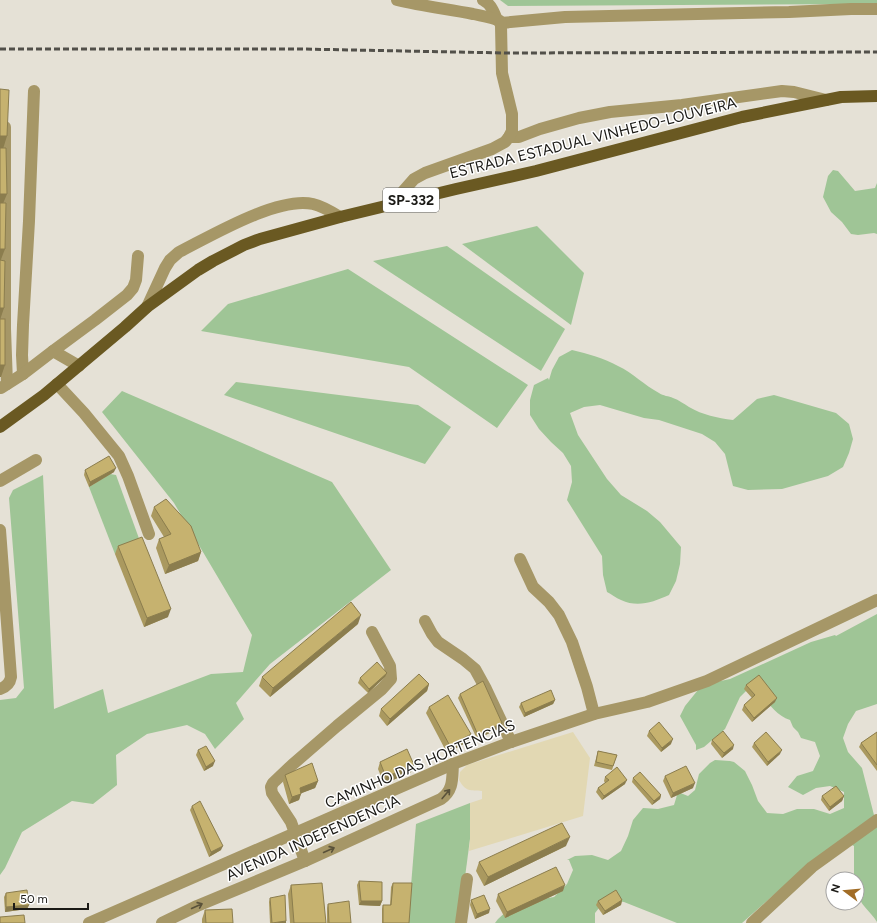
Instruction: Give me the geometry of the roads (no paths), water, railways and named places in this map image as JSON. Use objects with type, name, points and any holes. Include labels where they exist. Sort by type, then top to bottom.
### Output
[{"type":"main road","name":"ESTRADA ESTADUAL VINHEDO-LOUVEIRA","points":[[0,427],[44,395],[126,327],[147,307],[198,270],[244,245],[260,239],[340,217],[536,171],[742,117],[841,97],[877,96]]},
{"type":"street","points":[[396,0],[449,9],[499,22],[565,17],[877,9]]},
{"type":"street","points":[[392,204],[414,179],[425,173],[492,149],[505,142],[512,131],[512,114],[502,73],[499,22],[487,2],[483,0]]},
{"type":"street","points":[[23,374],[23,325],[34,91]]},
{"type":"street","points":[[509,137],[519,137],[540,129],[579,118],[610,112],[698,103],[782,91],[794,92],[826,100]]},
{"type":"street","points":[[3,386],[2,269],[5,116]]},
{"type":"street","points":[[147,307],[170,260],[180,252],[250,216],[284,205],[300,203],[319,206],[340,217]]},
{"type":"street","points":[[3,386],[23,374],[90,325],[127,295],[133,288],[136,280],[138,256]]},
{"type":"street","points":[[53,351],[79,366]]},
{"type":"street","points":[[57,384],[84,413],[119,456],[128,476],[149,534]]},
{"type":"street","points":[[0,481],[36,460]]},
{"type":"street","points":[[0,530],[12,677],[5,687],[0,689]]},
{"type":"street","points":[[520,560],[533,587],[556,611],[572,642],[594,714]]},
{"type":"street","name":"CAMINHO DAS HORTENCIAS","points":[[89,923],[453,764],[511,742],[594,714],[647,702],[707,681],[877,600]]},
{"type":"street","points":[[425,621],[438,642],[475,669],[511,742]]},
{"type":"street","points":[[305,861],[291,822],[272,793],[271,787],[273,783],[292,764],[382,689],[391,679],[390,666],[372,632]]},
{"type":"street","name":"AVENIDA INDEPENDENCIA","points":[[162,923],[197,906],[305,861],[441,799],[448,793],[451,786],[453,764]]},
{"type":"street","points":[[752,923],[812,866],[877,820]]},
{"type":"street","points":[[461,923],[467,879]]},
{"type":"railway","points":[[0,49],[301,49],[506,53],[877,52]]}]
